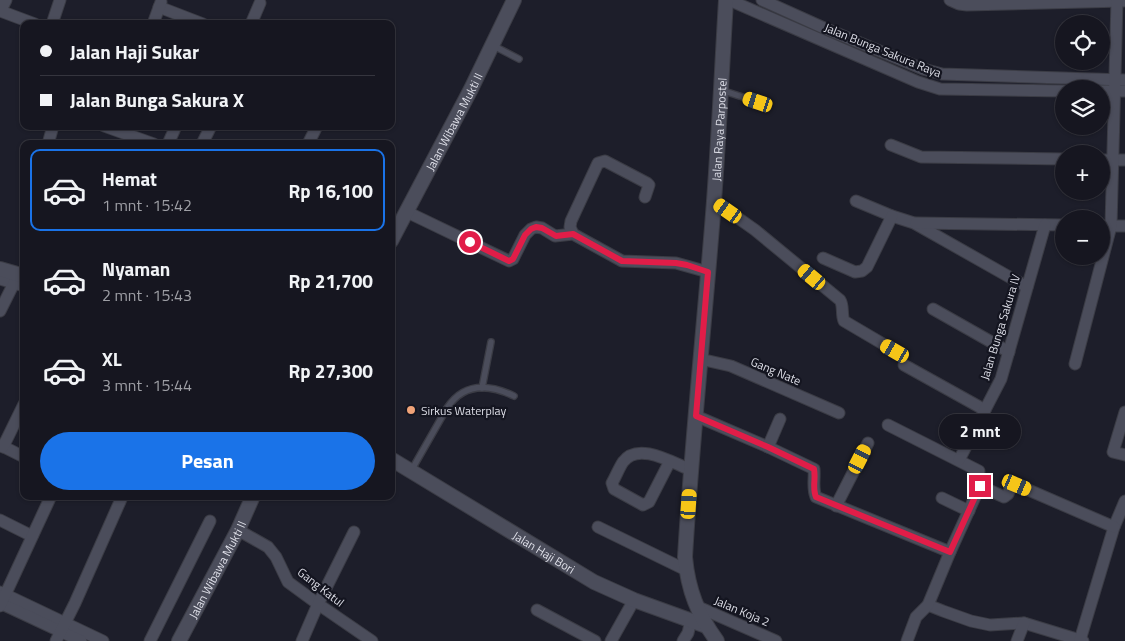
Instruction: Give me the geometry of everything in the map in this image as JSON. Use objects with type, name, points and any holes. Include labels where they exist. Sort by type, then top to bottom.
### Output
[{"type":"main road","name":"Jalan Wibawa Mukti II","points":[[395,234],[514,0]]},
{"type":"main road","name":"Jalan Raya Parpostel","points":[[717,641],[706,626],[696,606],[686,570],[685,557],[714,201],[727,0]]},
{"type":"main road","points":[[0,269],[20,281]]},
{"type":"main road","name":"Jalan Haji Bori","points":[[395,461],[594,582],[634,600],[706,626]]},
{"type":"main road","name":"Jalan Wibawa Mukti II","points":[[179,641],[252,500]]},
{"type":"street","points":[[6,0],[2,12],[24,20]]},
{"type":"street","points":[[53,20],[60,0]]},
{"type":"street","name":"Jalan Bunga Sakura Raya","points":[[727,0],[918,82],[940,89],[1055,91]]},
{"type":"street","name":"Jalan Bunga Sakura Raya","points":[[762,0],[923,69],[942,74],[1120,85]]},
{"type":"street","points":[[950,0],[959,4],[977,2],[1120,1],[1120,85],[1110,145]]},
{"type":"street","points":[[253,20],[260,2]]},
{"type":"street","points":[[154,20],[160,3],[196,20]]},
{"type":"street","points":[[820,39],[824,28]]},
{"type":"street","points":[[918,82],[923,69]]},
{"type":"street","points":[[122,130],[145,140]]},
{"type":"street","points":[[890,144],[921,156],[1055,159]]},
{"type":"street","points":[[1110,160],[1125,160]]},
{"type":"street","points":[[573,234],[570,226],[571,221],[598,163],[605,161],[647,183],[649,187],[645,197]]},
{"type":"street","points":[[714,201],[755,230],[840,300],[844,321],[895,351]]},
{"type":"street","points":[[856,201],[914,223],[1028,287]]},
{"type":"street","points":[[407,212],[509,261],[513,259],[525,235],[536,227],[542,228],[556,236],[573,234],[622,261],[676,263],[708,272]]},
{"type":"street","points":[[823,258],[856,272],[862,271],[867,267],[892,216]]},
{"type":"street","points":[[914,223],[1055,225]]},
{"type":"street","name":"Jalan Bunga Sakura IV","points":[[959,460],[1001,379],[1045,225]]},
{"type":"street","points":[[1110,226],[1125,226]]},
{"type":"street","points":[[1075,364],[1097,265]]},
{"type":"street","points":[[0,279],[20,282]]},
{"type":"street","points":[[0,311],[20,283]]},
{"type":"street","points":[[933,309],[1009,352]]},
{"type":"street","name":"Gang Nate","points":[[700,359],[730,366],[839,413]]},
{"type":"street","points":[[904,365],[985,410]]},
{"type":"street","points":[[20,412],[2,446],[20,455]]},
{"type":"street","points":[[1125,412],[1113,452],[1125,455]]},
{"type":"street","points":[[696,416],[814,469],[813,488],[816,497],[950,552]]},
{"type":"street","points":[[768,447],[780,419]]},
{"type":"street","points":[[888,425],[979,471]]},
{"type":"street","points":[[836,506],[868,443]]},
{"type":"street","points":[[670,461],[649,502],[643,505],[614,490],[612,483],[623,461],[629,456],[641,452],[670,461],[691,470]]},
{"type":"street","points":[[907,641],[916,617],[928,605],[980,486],[1004,497],[1008,494],[1012,484],[1017,485],[1114,527]]},
{"type":"street","points":[[942,498],[969,511]]},
{"type":"street","points":[[49,500],[1,600],[60,632],[81,641]]},
{"type":"street","points":[[60,632],[120,500]]},
{"type":"street","points":[[928,605],[971,621],[990,625],[1024,623],[1082,640],[1114,527],[1125,501]]},
{"type":"street","points":[[0,520],[32,536]]},
{"type":"street","points":[[150,641],[210,521]]},
{"type":"street","points":[[598,527],[686,570]]},
{"type":"street","name":"Gang Katul","points":[[238,530],[268,547],[276,556],[288,582],[372,641]]},
{"type":"street","points":[[302,641],[354,532]]},
{"type":"street","points":[[611,641],[634,600]]},
{"type":"street","name":"Jalan Koja 2","points":[[696,606],[776,641]]},
{"type":"street","points":[[537,610],[595,641]]},
{"type":"street","points":[[683,641],[688,633],[691,620]]},
{"type":"street","points":[[1017,641],[1024,623]]},
{"type":"street","points":[[60,632],[103,641]]},
{"type":"lane","points":[[492,45],[519,59]]},
{"type":"lane","points":[[721,90],[758,102]]},
{"type":"lane","points":[[482,388],[491,342]]},
{"type":"lane","points":[[411,471],[452,400],[464,391],[491,388],[502,390],[514,396]]},
{"type":"place","name":"Sirkus Waterplay","points":[[411,410]]},
{"type":"route","points":[[470,242],[505,260],[511,261],[525,235],[536,227],[542,228],[556,236],[573,234],[622,261],[676,263],[708,272],[696,416],[814,469],[813,488],[816,497],[950,552],[980,486]]}]
